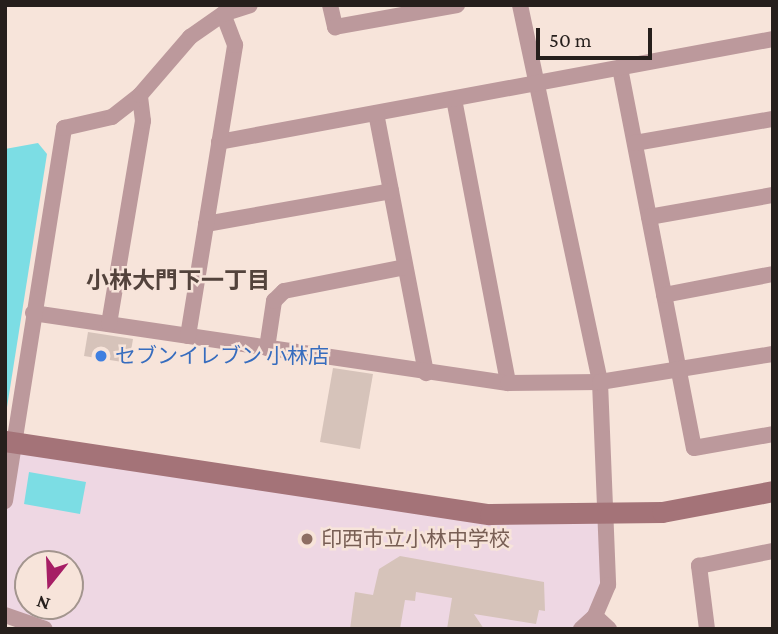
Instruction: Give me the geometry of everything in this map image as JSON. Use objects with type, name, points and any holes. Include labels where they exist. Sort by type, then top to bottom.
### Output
[{"type":"street","points":[[5,498],[10,442],[64,128],[112,117],[140,95],[190,37],[223,15],[250,5]]},
{"type":"street","points":[[330,5],[335,27],[457,5]]},
{"type":"street","points":[[520,5],[600,382],[608,585],[594,616],[581,629]]},
{"type":"street","points":[[188,336],[234,44],[223,15]]},
{"type":"street","points":[[219,142],[773,39]]},
{"type":"street","points":[[621,68],[694,448],[773,434]]},
{"type":"street","points":[[110,324],[143,121],[140,95]]},
{"type":"street","points":[[454,99],[508,383]]},
{"type":"street","points":[[376,113],[426,373]]},
{"type":"street","points":[[635,143],[773,119]]},
{"type":"street","points":[[206,225],[391,191]]},
{"type":"street","points":[[649,217],[773,195]]},
{"type":"street","points":[[267,348],[274,301],[284,291],[405,267]]},
{"type":"street","points":[[664,295],[773,274]]},
{"type":"street","points":[[33,313],[508,383],[600,382],[773,354]]},
{"type":"street","points":[[10,442],[490,514],[662,512],[773,491]]},
{"type":"street","points":[[707,629],[699,566],[773,551]]},
{"type":"street","points":[[5,615],[46,629]]},
{"type":"street","points":[[594,616],[609,629]]},
{"type":"shaded area","name":"印西市立小林中学校","points":[[15,443],[404,502],[607,512],[608,585],[581,629],[46,629],[20,620],[84,620],[84,550],[14,550],[14,618],[5,615],[5,501]]},
{"type":"water","points":[[38,143],[47,154],[5,420],[5,149]]},
{"type":"water","points":[[29,472],[86,482],[80,514],[24,504]]},
{"type":"building","points":[[88,332],[133,339],[129,363],[84,356]]},
{"type":"building","points":[[333,368],[373,374],[360,449],[320,442]]},
{"type":"building","points":[[400,556],[544,582],[545,611],[539,610],[536,624],[474,614],[484,629],[447,629],[452,598],[416,592],[415,601],[405,600],[400,629],[350,629],[355,592],[373,595],[379,569]]},
{"type":"place","name":"セブンイレブン 小林店","points":[[101,356]]},
{"type":"place","name":"印西市立小林中学校","points":[[307,539]]},
{"type":"district","name":"小林大門下一丁目","points":[[178,280]]}]
